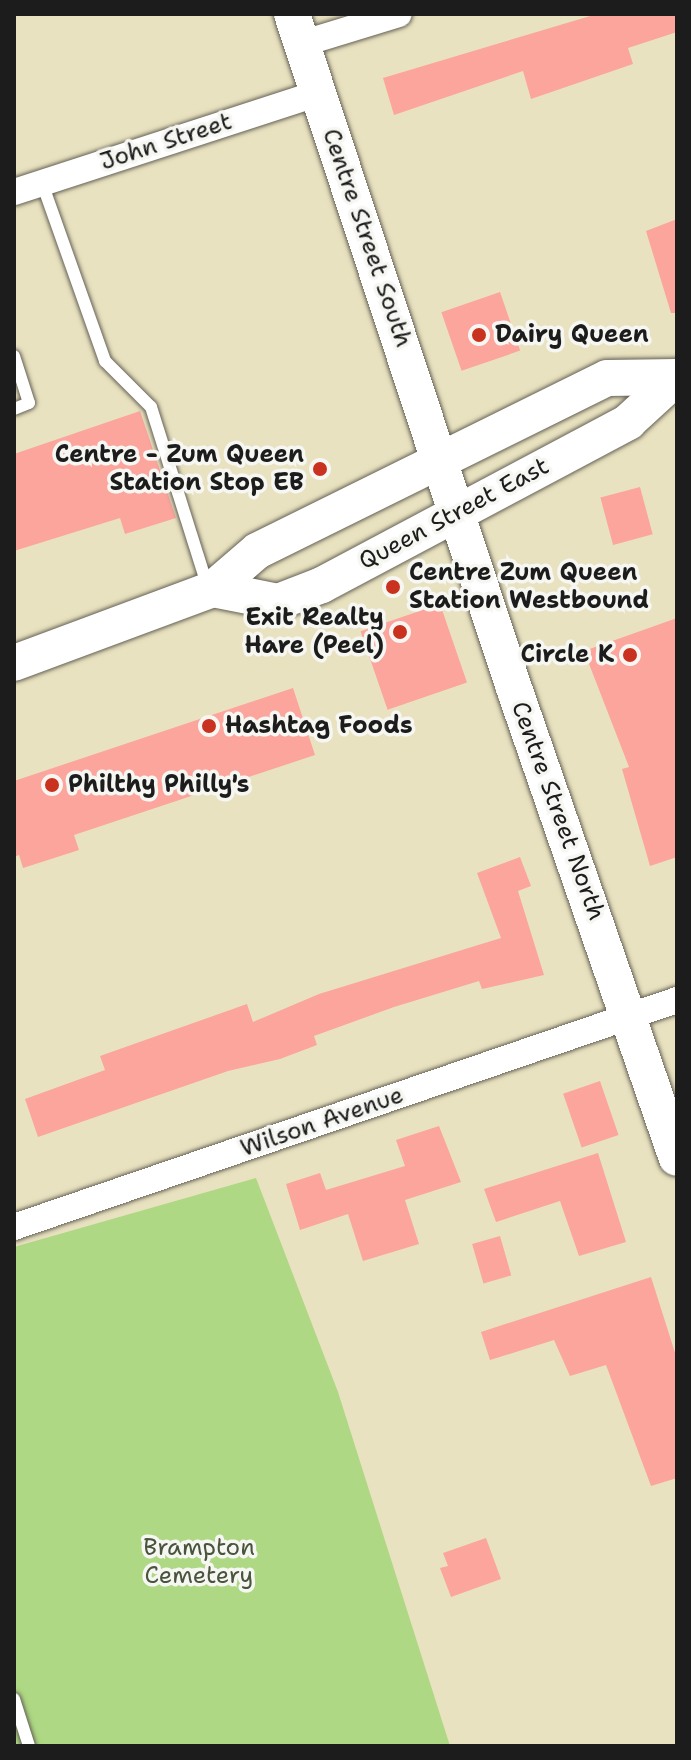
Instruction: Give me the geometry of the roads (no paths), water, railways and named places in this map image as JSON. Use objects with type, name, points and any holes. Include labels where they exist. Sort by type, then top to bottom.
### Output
[{"type":"main road","name":"Centre Street South","points":[[297,29],[440,463]]},
{"type":"main road","name":"Queen Street East","points":[[14,663],[211,590],[257,551],[607,378],[677,377]]},
{"type":"main road","name":"Queen Street East","points":[[211,590],[278,602],[322,585],[628,422],[677,377]]},
{"type":"main road","name":"Centre Street North","points":[[440,463],[677,1158]]},
{"type":"street","points":[[297,29],[399,14]]},
{"type":"street","name":"John Street","points":[[14,192],[319,93]]},
{"type":"street","name":"Wilson Avenue","points":[[14,1227],[677,1000]]},
{"type":"lane","points":[[42,183],[105,361],[151,407],[211,590]]},
{"type":"lane","points":[[14,356],[29,403],[14,409]]},
{"type":"lane","points":[[14,1699],[29,1746]]},
{"type":"place","name":"Dairy Queen","points":[[479,335]]},
{"type":"place","name":"Centre - Zum Queen Station Stop EB","points":[[320,469]]},
{"type":"place","name":"Centre Zum Queen Station Westbound","points":[[393,587]]},
{"type":"place","name":"Exit Realty Hare (Peel)","points":[[400,632]]},
{"type":"place","name":"Circle K","points":[[630,655]]},
{"type":"place","name":"Hashtag Foods","points":[[209,726]]},
{"type":"place","name":"Philthy Philly's","points":[[52,785]]},
{"type":"park label","name":"Brampton Cemetery","points":[[199,1562]]}]
